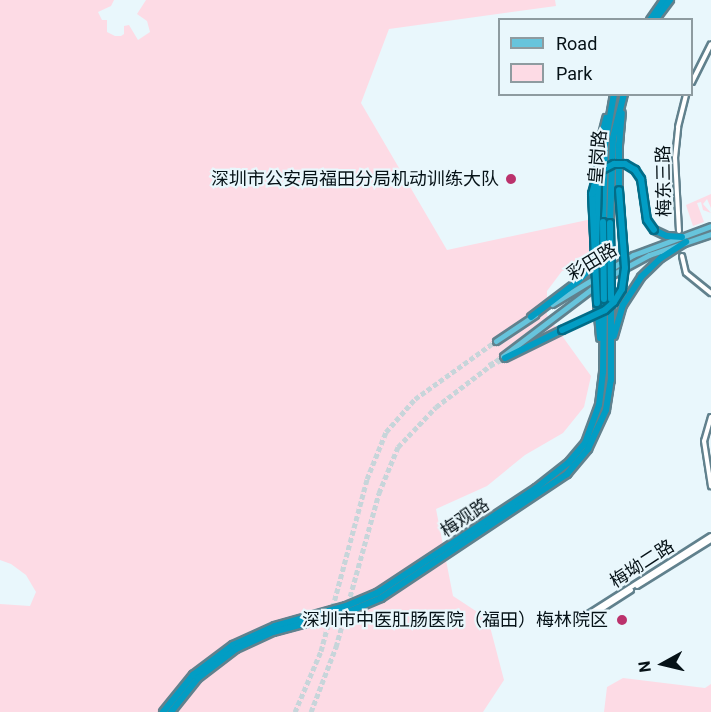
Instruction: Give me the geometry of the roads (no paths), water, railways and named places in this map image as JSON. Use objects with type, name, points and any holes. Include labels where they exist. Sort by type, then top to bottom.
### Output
[{"type":"highway","points":[[651,18],[664,0]]},
{"type":"highway","points":[[656,18],[670,0]]},
{"type":"highway","name":"皇岗路","points":[[607,223],[605,145],[614,96]]},
{"type":"highway","points":[[504,357],[605,310],[614,302],[622,289],[625,268],[619,190],[619,145],[624,96]]},
{"type":"highway","name":"皇岗路","points":[[607,223],[613,138],[624,96]]},
{"type":"highway","points":[[531,317],[583,277],[592,264],[596,250],[599,147],[612,103]]},
{"type":"highway","points":[[603,371],[592,194],[598,172],[614,164],[625,165],[635,170],[643,185],[647,220],[654,230],[667,236],[682,237]]},
{"type":"highway","name":"梅观路","points":[[171,712],[198,678],[236,649],[273,632],[348,612],[381,598],[567,474],[588,449],[602,424],[609,398],[611,357],[607,223]]},
{"type":"highway","points":[[611,357],[617,322],[632,290],[682,237]]},
{"type":"highway","name":"梅观路","points":[[163,712],[193,675],[233,645],[275,626],[346,606],[377,593],[549,479],[570,462],[585,442],[599,405],[608,299]]},
{"type":"main road","name":"彩田路","points":[[496,340],[607,269],[682,237],[710,228]]},
{"type":"main road","name":"彩田路","points":[[504,357],[618,271],[682,237]]},
{"type":"street","points":[[693,80],[711,44]]},
{"type":"street","name":"梅东三路","points":[[682,237],[675,158],[678,127],[686,96]]},
{"type":"street","points":[[682,256],[683,267],[689,276],[711,293]]},
{"type":"street","points":[[711,417],[704,441],[711,486]]},
{"type":"street","name":"梅坳二路","points":[[588,616],[711,538]]},
{"type":"tunnel","points":[[295,712],[321,651],[367,479],[386,432],[415,399],[496,341]]},
{"type":"tunnel","points":[[311,712],[336,647],[379,493],[398,447],[436,407],[503,356]]},
{"type":"tunnel","points":[[489,366],[505,358]]},
{"type":"place","name":"深圳市公安局福田分局机动训练大队","points":[[511,179]]},
{"type":"place","name":"深圳市中医肛肠医院（福田）梅林院区","points":[[622,620]]}]
